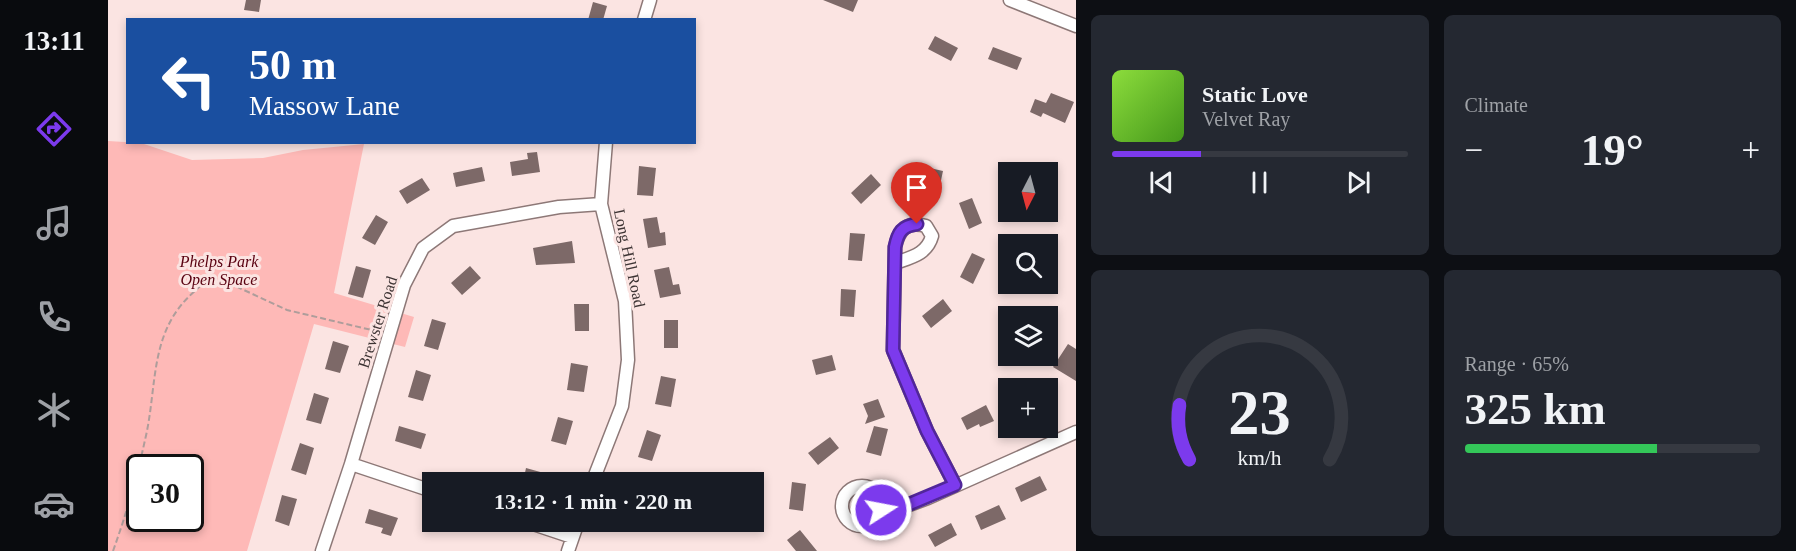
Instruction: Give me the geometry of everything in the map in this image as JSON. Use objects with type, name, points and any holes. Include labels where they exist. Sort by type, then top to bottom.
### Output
[{"type":"street","points":[[645,18],[651,0]]},
{"type":"street","points":[[1010,0],[1076,26]]},
{"type":"street","name":"Long Hill Road","points":[[596,472],[622,406],[628,360],[625,301],[601,204],[606,144]]},
{"type":"street","name":"Brewster Road","points":[[322,551],[351,464],[404,285],[423,248],[453,226],[549,208],[601,204]]},
{"type":"street","points":[[895,263],[893,350],[927,431],[955,485]]},
{"type":"street","points":[[881,510],[893,511],[1076,432]]},
{"type":"street","points":[[351,464],[422,488]]},
{"type":"street","points":[[557,532],[572,537]]},
{"type":"street","points":[[568,551],[574,532]]},
{"type":"path","points":[[113,551],[147,432],[156,361],[161,342],[168,323],[184,300],[202,285],[212,278],[218,278],[287,310],[381,332]]},
{"type":"green space","name":"Phelps Park Open Space","points":[[108,141],[144,144],[192,160],[263,158],[303,150],[364,144],[334,293],[414,317],[405,347],[314,324],[247,551],[108,551]]},
{"type":"building","points":[[246,0],[261,0],[259,12],[244,10]]},
{"type":"building","points":[[823,0],[858,0],[853,12]]},
{"type":"building","points":[[593,2],[607,6],[604,18],[589,18]]},
{"type":"building","points":[[935,36],[958,48],[951,61],[928,49]]},
{"type":"building","points":[[993,47],[1022,58],[1017,70],[988,59]]},
{"type":"building","points":[[1051,93],[1074,102],[1065,123],[1043,113],[1041,117],[1030,112],[1035,99],[1046,103]]},
{"type":"building","points":[[537,152],[540,172],[512,176],[510,162],[528,159],[527,153]]},
{"type":"building","points":[[912,164],[943,171],[940,185],[909,178]]},
{"type":"building","points":[[639,166],[656,168],[653,196],[637,195]]},
{"type":"building","points":[[482,167],[485,181],[456,187],[453,173]]},
{"type":"building","points":[[871,174],[881,185],[861,204],[851,193]]},
{"type":"building","points":[[422,178],[430,190],[407,204],[399,191]]},
{"type":"building","points":[[972,198],[982,223],[969,229],[959,203]]},
{"type":"building","points":[[376,215],[388,222],[375,245],[362,238]]},
{"type":"building","points":[[657,217],[660,233],[665,232],[666,245],[648,248],[643,219]]},
{"type":"building","points":[[850,233],[865,234],[862,261],[848,260]]},
{"type":"building","points":[[572,241],[575,263],[536,265],[533,248]]},
{"type":"building","points":[[972,253],[985,259],[973,284],[960,277]]},
{"type":"building","points":[[356,266],[371,270],[363,298],[348,294]]},
{"type":"building","points":[[470,266],[481,278],[462,295],[451,283]]},
{"type":"building","points":[[669,267],[673,285],[679,284],[681,294],[660,298],[654,270]]},
{"type":"building","points":[[841,289],[856,290],[854,317],[840,316]]},
{"type":"building","points":[[943,299],[952,311],[931,328],[922,316]]},
{"type":"building","points":[[574,304],[589,304],[589,331],[575,331]]},
{"type":"building","points":[[432,319],[446,323],[438,350],[424,346]]},
{"type":"building","points":[[664,320],[678,320],[678,348],[664,348]]},
{"type":"building","points":[[333,341],[349,346],[340,373],[325,369]]},
{"type":"building","points":[[1068,344],[1076,349],[1076,381],[1053,367],[1058,366],[1058,359]]},
{"type":"building","points":[[832,355],[836,370],[816,375],[812,360]]},
{"type":"building","points":[[571,363],[588,366],[584,392],[567,390]]},
{"type":"building","points":[[416,370],[431,375],[423,401],[408,397]]},
{"type":"building","points":[[661,376],[676,379],[671,407],[655,404]]},
{"type":"building","points":[[314,393],[329,398],[321,424],[306,420]]},
{"type":"building","points":[[878,399],[885,417],[865,424],[868,416],[863,404]]},
{"type":"building","points":[[986,405],[994,421],[980,427],[979,424],[967,430],[961,418]]},
{"type":"building","points":[[558,417],[573,421],[566,445],[551,441]]},
{"type":"building","points":[[399,426],[426,434],[421,449],[395,441]]},
{"type":"building","points":[[874,426],[888,429],[881,456],[866,452]]},
{"type":"building","points":[[647,430],[661,435],[652,461],[638,457]]},
{"type":"building","points":[[830,437],[839,448],[818,465],[808,453]]},
{"type":"building","points":[[300,443],[314,448],[306,475],[291,470]]},
{"type":"building","points":[[526,468],[540,472],[525,472]]},
{"type":"building","points":[[1040,476],[1047,490],[1021,502],[1015,488]]},
{"type":"building","points":[[792,482],[806,484],[803,511],[789,509]]},
{"type":"building","points":[[282,495],[297,499],[289,526],[275,521]]},
{"type":"building","points":[[999,505],[1006,519],[981,530],[975,516]]},
{"type":"building","points":[[369,509],[398,518],[391,536],[381,533],[383,528],[365,523]]},
{"type":"building","points":[[951,523],[957,535],[935,547],[928,535]]},
{"type":"building","points":[[800,530],[817,551],[796,551],[787,540]]},
{"type":"route","points":[[881,510],[893,511],[955,485],[927,431],[893,350],[895,247],[902,229],[907,225],[917,224]]}]
